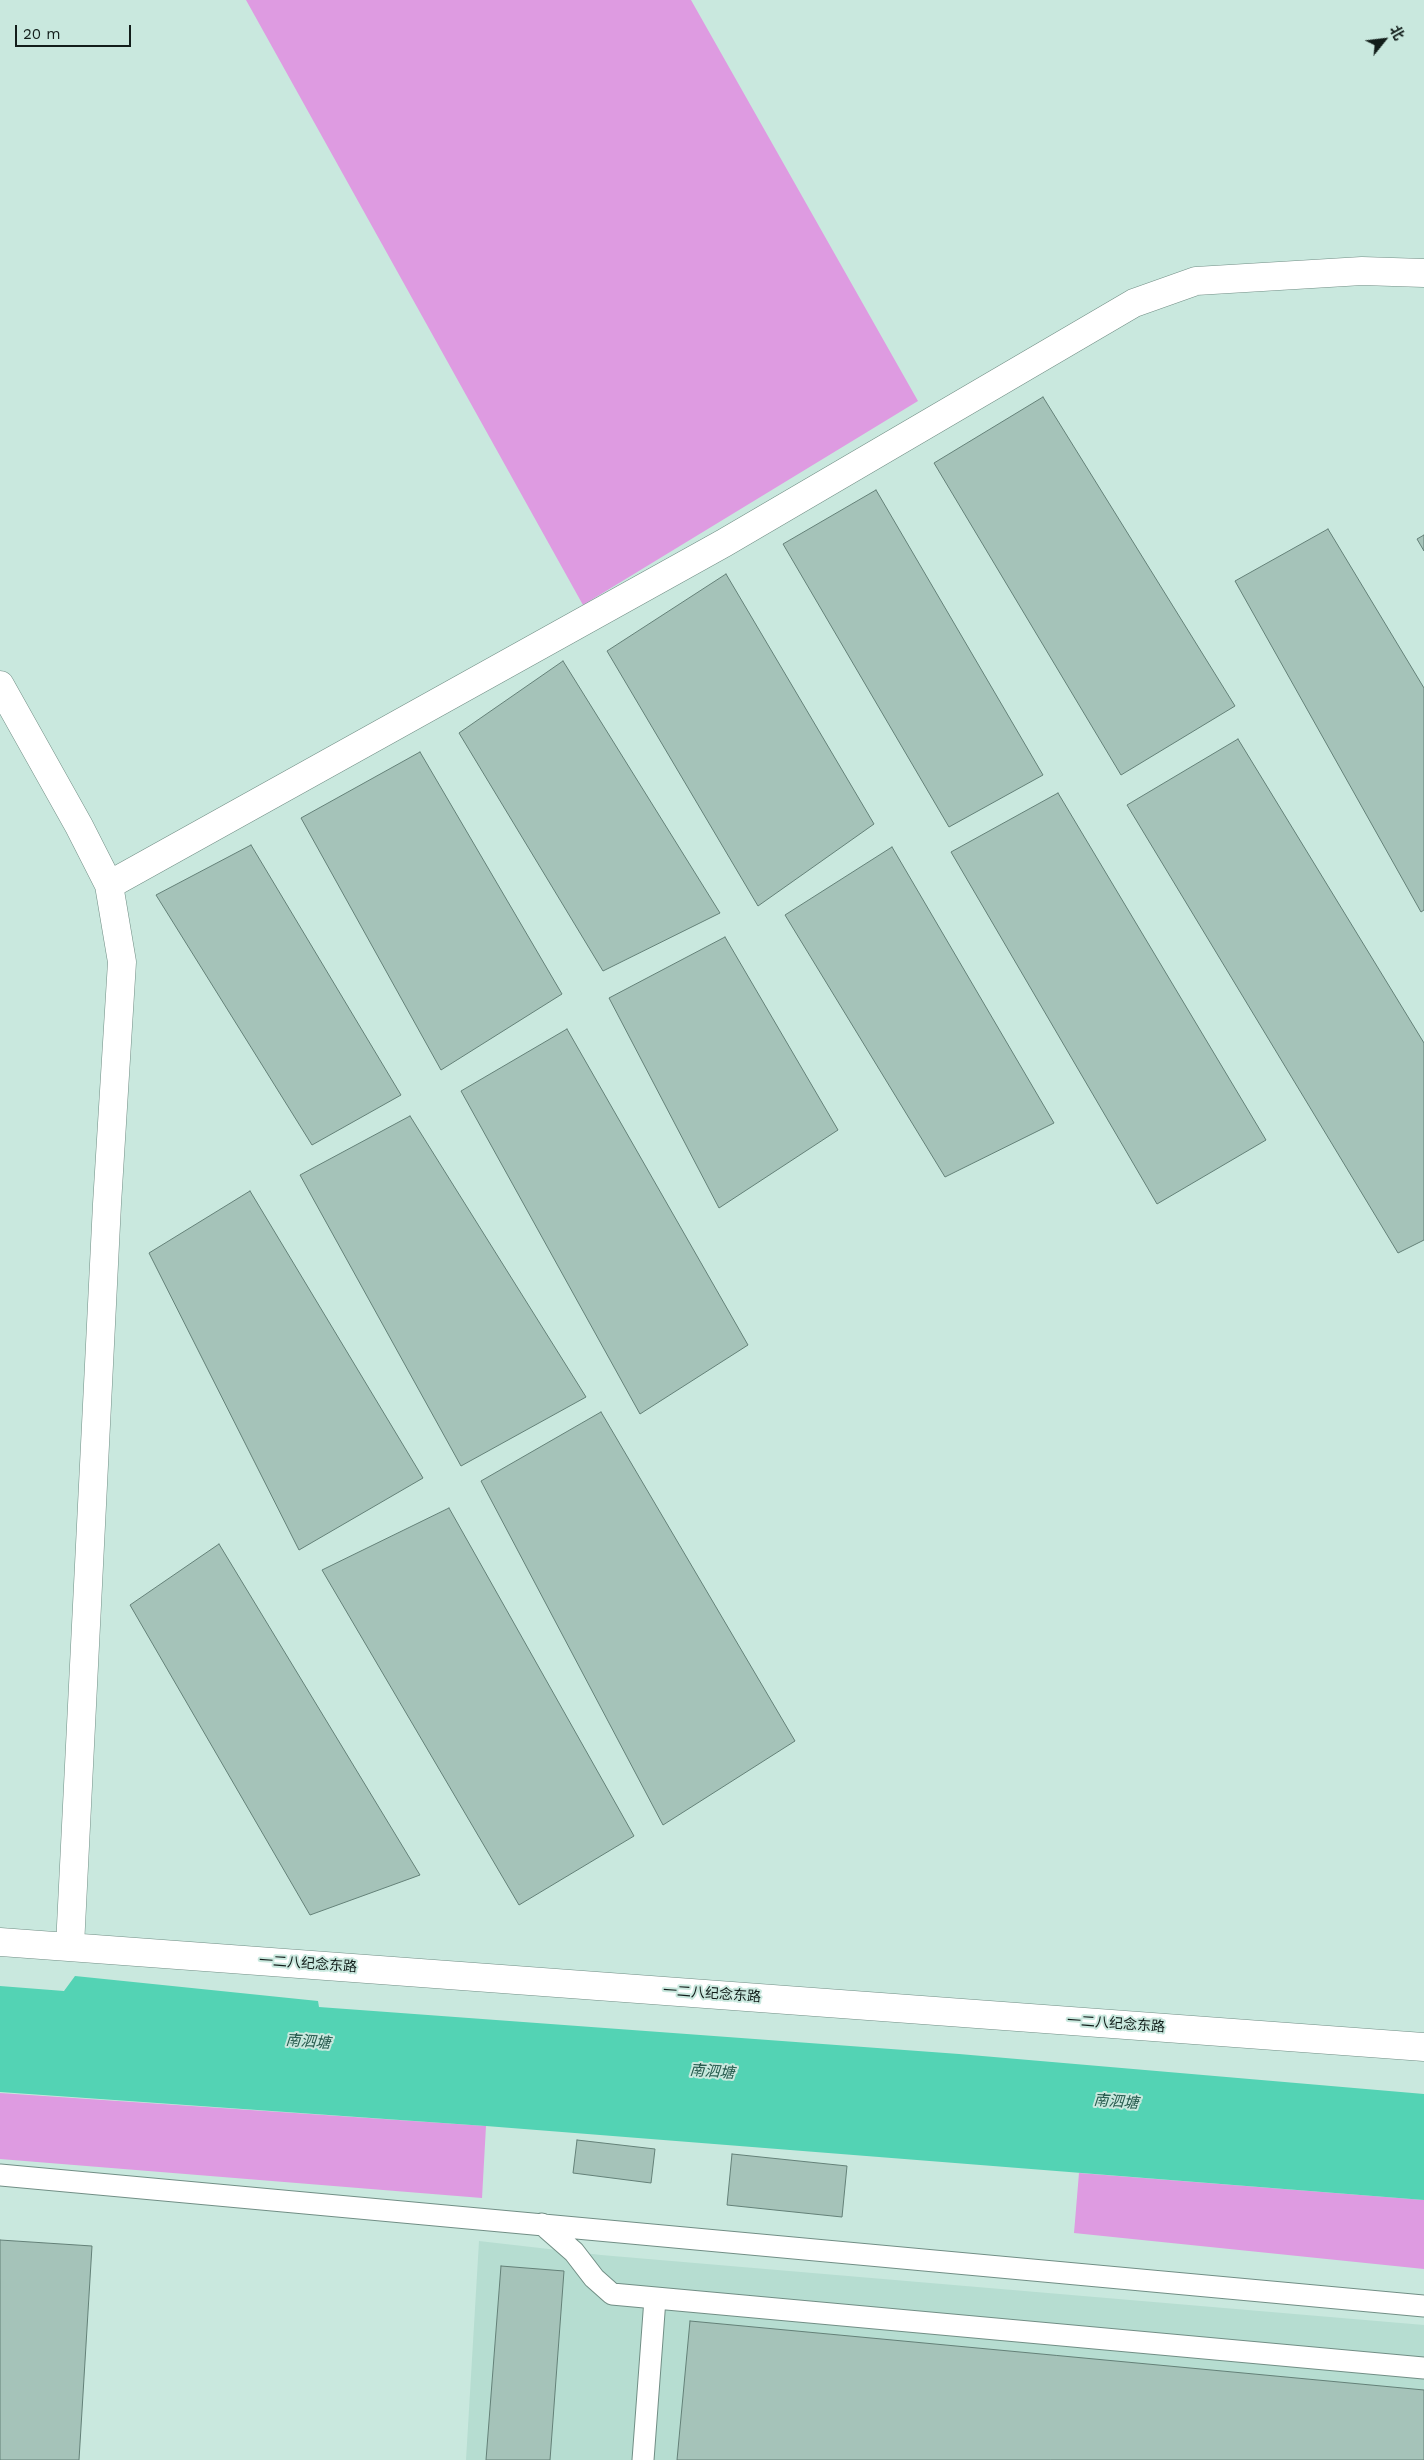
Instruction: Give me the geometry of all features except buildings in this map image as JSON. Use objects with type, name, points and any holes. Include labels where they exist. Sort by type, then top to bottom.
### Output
[{"type":"street","points":[[109,885],[724,543],[1134,303],[1196,281],[1362,271],[1424,273]]},
{"type":"street","points":[[0,685],[80,826],[109,885],[122,962],[107,1204],[70,1946]]},
{"type":"street","name":"一二八纪念东路","points":[[0,1942],[1424,2047]]},
{"type":"lane","points":[[0,2175],[1424,2306]]},
{"type":"lane","points":[[542,2224],[574,2252],[594,2278],[612,2294],[1424,2368]]},
{"type":"lane","points":[[643,2460],[655,2299]]},
{"type":"shaded area","points":[[246,0],[691,0],[918,401],[583,605]]},
{"type":"shaded area","points":[[0,2093],[486,2126],[482,2198],[0,2159]]},
{"type":"shaded area","points":[[1079,2173],[1424,2200],[1424,2269],[1074,2233]]},
{"type":"shaded area","points":[[479,2241],[601,2255],[1424,2325],[1424,2460],[466,2460]]},
{"type":"water","name":"南泗塘","points":[[75,1976],[318,2001],[319,2007],[959,2054],[1424,2094],[1424,2200],[486,2126],[0,2092],[0,1986],[64,1991]]}]
